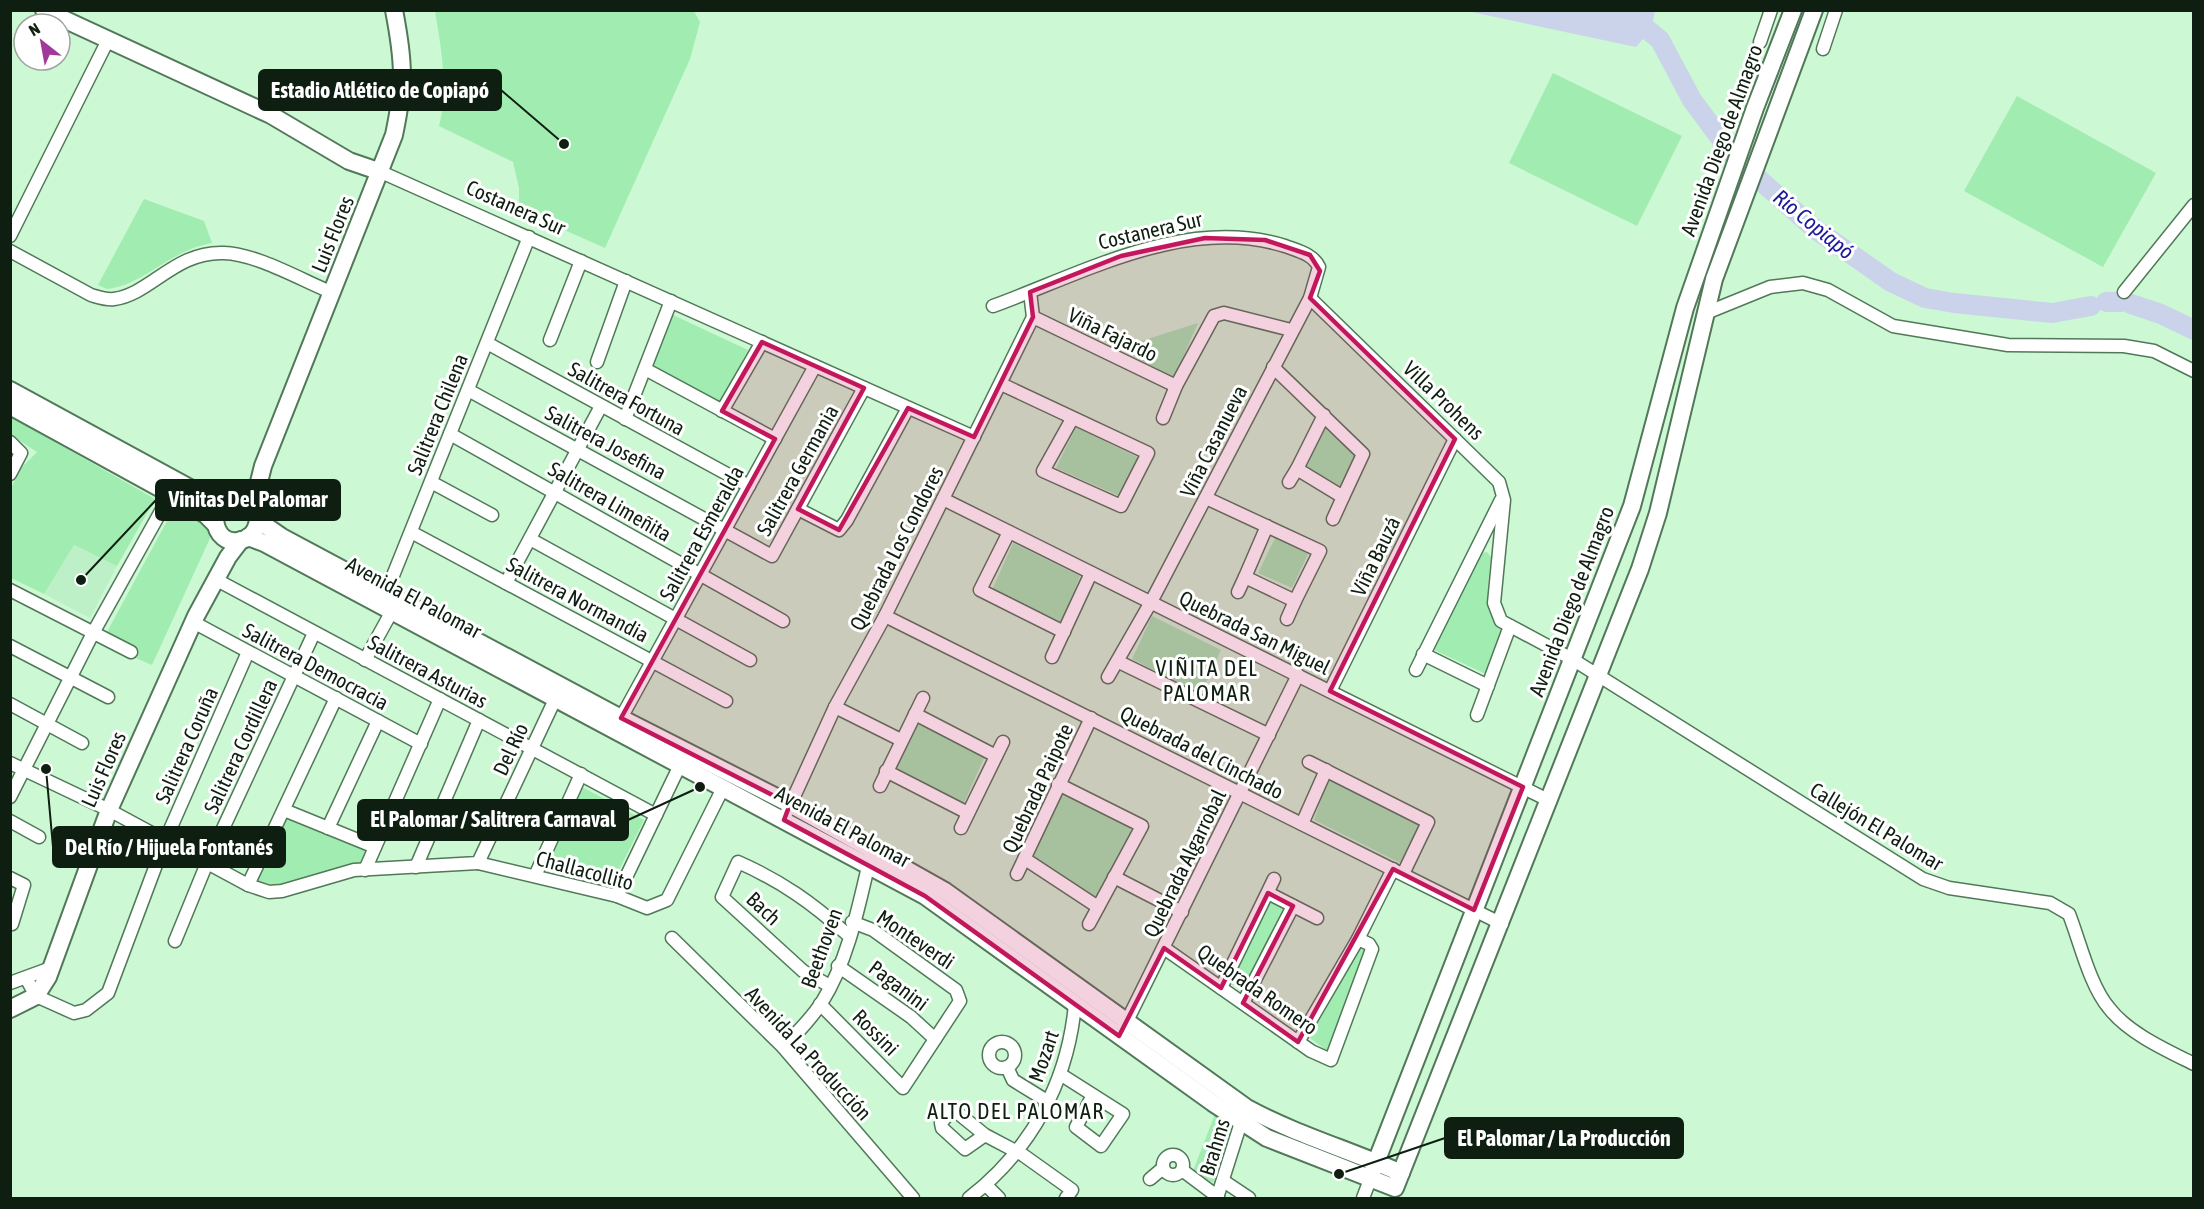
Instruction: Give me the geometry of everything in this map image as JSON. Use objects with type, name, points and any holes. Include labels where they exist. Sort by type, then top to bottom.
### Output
[{"type":"street","name":"Costanera Sur","points":[[44,10],[270,115],[350,161],[381,172],[529,237],[974,437]]},
{"type":"street","name":"Luis Flores","points":[[257,513],[256,490],[263,466],[394,135],[402,93],[404,67],[394,10]]},
{"type":"street","points":[[1760,42],[1771,10]]},
{"type":"street","name":"Avenida Diego de Almagro","points":[[1363,1198],[1627,519],[1671,353],[1755,108],[1792,10]]},
{"type":"street","name":"Avenida Diego de Almagro","points":[[1396,1187],[1599,676],[1653,528],[1714,279],[1814,10]]},
{"type":"street","points":[[1823,49],[1836,10]]},
{"type":"street","points":[[10,236],[108,40]]},
{"type":"street","points":[[2124,291],[2193,205]]},
{"type":"street","name":"Salitrera Chilena","points":[[365,660],[411,532],[529,237]]},
{"type":"street","name":"Costanera Sur","points":[[993,306],[1121,256],[1179,243],[1234,237],[1264,240],[1310,255],[1320,271],[1310,298]]},
{"type":"street","points":[[10,251],[91,295],[104,299],[114,299],[134,292],[182,262],[205,255],[224,253],[248,258],[333,293]]},
{"type":"street","points":[[550,340],[581,261]]},
{"type":"street","points":[[597,362],[626,281]]},
{"type":"street","points":[[1706,313],[1770,287],[1803,283],[1828,290],[1893,326],[2008,345],[2124,346],[2154,351],[2193,371]]},
{"type":"street","points":[[1030,292],[1033,317]]},
{"type":"street","name":"Viña Casanueva","points":[[1108,677],[1119,662],[1310,298]]},
{"type":"street","name":"Villa Prohens","points":[[1310,298],[1499,482],[1503,496]]},
{"type":"street","points":[[625,419],[671,301]]},
{"type":"street","name":"Viña Fajardo","points":[[1163,418],[1176,386],[1214,315],[1224,313],[1292,330]]},
{"type":"street","name":"Quebrada Los Condores","points":[[787,812],[835,708],[885,616],[1033,317]]},
{"type":"street","name":"Viña Fajardo","points":[[1033,317],[1176,386]]},
{"type":"street","points":[[722,411],[762,342]]},
{"type":"street","name":"Salitrera Fortuna","points":[[487,343],[749,486]]},
{"type":"street","name":"Salitrera Esmeralda","points":[[621,718],[815,366]]},
{"type":"street","points":[[1272,367],[1363,454],[1333,519]]},
{"type":"street","points":[[645,369],[775,439]]},
{"type":"street","points":[[1000,384],[1148,453],[1121,507],[1043,471],[1072,419]]},
{"type":"street","name":"Salitrera Germania","points":[[725,529],[772,556],[864,388]]},
{"type":"street","points":[[10,390],[201,494],[247,499],[257,513],[256,530],[244,539],[229,540],[206,514],[10,406]]},
{"type":"street","name":"Salitrera Josefina","points":[[468,390],[725,529]]},
{"type":"street","points":[[506,583],[601,406]]},
{"type":"street","points":[[798,508],[839,530],[848,520],[908,408]]},
{"type":"street","points":[[1289,482],[1324,415]]},
{"type":"street","name":"Salitrera Limeñita","points":[[450,434],[783,621]]},
{"type":"street","name":"Viña Bauzá","points":[[1330,691],[1455,439]]},
{"type":"street","points":[[10,442],[21,453],[10,474]]},
{"type":"street","name":"Luis Flores","points":[[232,498],[250,487],[263,466]]},
{"type":"street","points":[[1297,469],[1343,497]]},
{"type":"street","points":[[431,482],[492,515]]},
{"type":"street","points":[[10,797],[70,676],[170,495]]},
{"type":"street","points":[[1416,670],[1503,496]]},
{"type":"street","points":[[1503,496],[1494,603],[1501,621],[1599,676]]},
{"type":"street","points":[[216,527],[217,509],[232,498]]},
{"type":"street","points":[[1206,498],[1320,551],[1287,619]]},
{"type":"street","name":"Quebrada San Miguel","points":[[943,499],[1550,801]]},
{"type":"street","name":"Avenida El Palomar","points":[[257,513],[273,532],[386,604]]},
{"type":"street","points":[[1627,519],[1653,528]]},
{"type":"street","points":[[1238,592],[1267,526]]},
{"type":"street","name":"Luis Flores","points":[[195,619],[217,552],[216,527]]},
{"type":"street","name":"Salitrera Normandia","points":[[411,532],[726,701]]},
{"type":"street","points":[[1009,532],[980,590],[1064,632]]},
{"type":"street","name":"Luis Flores","points":[[36,996],[50,972],[109,810],[195,619],[234,546],[244,539]]},
{"type":"street","name":"Avenida El Palomar","points":[[244,539],[264,543],[559,692],[680,765],[723,788],[787,812]]},
{"type":"street","points":[[530,539],[750,660]]},
{"type":"street","points":[[1478,547],[1484,545],[1499,551]]},
{"type":"street","points":[[1052,657],[1091,573]]},
{"type":"street","points":[[1245,577],[1295,601]]},
{"type":"street","name":"Salitrera Asturias","points":[[215,579],[656,815]]},
{"type":"street","points":[[10,591],[131,652]]},
{"type":"street","name":"Quebrada del Cinchado","points":[[885,616],[1502,924]]},
{"type":"street","name":"Salitrera Democracia","points":[[195,619],[248,652],[420,744]]},
{"type":"street","points":[[1477,715],[1510,626]]},
{"type":"street","name":"Salitrera Cordillera","points":[[175,941],[207,863],[314,633]]},
{"type":"street","points":[[10,646],[108,697]]},
{"type":"street","name":"Salitrera Coruña","points":[[36,996],[74,1013],[86,1010],[108,993],[165,841],[248,652]]},
{"type":"street","points":[[1423,654],[1488,686]]},
{"type":"street","points":[[1119,662],[1269,735]]},
{"type":"street","name":"Quebrada Algarrobal","points":[[1123,1029],[1298,675]]},
{"type":"street","name":"Callejón El Palomar","points":[[1599,676],[1923,879],[1949,888],[2050,903],[2061,907],[2069,914],[2100,993],[2109,1009],[2140,1033],[2193,1064]]},
{"type":"street","name":"Avenida El Palomar","points":[[559,692],[621,718],[870,857],[945,891],[1123,1029],[1292,1149],[1374,1169],[1396,1187]]},
{"type":"street","name":"Del Río","points":[[478,863],[559,692]]},
{"type":"street","points":[[248,885],[336,698]]},
{"type":"street","points":[[880,786],[923,698]]},
{"type":"street","points":[[365,870],[440,699]]},
{"type":"street","points":[[10,704],[82,742]]},
{"type":"street","points":[[835,708],[901,740]]},
{"type":"street","points":[[915,714],[996,756]]},
{"type":"street","name":"Quebrada Paipote","points":[[1017,874],[1091,718]]},
{"type":"street","points":[[416,867],[479,720]]},
{"type":"street","points":[[328,828],[378,721]]},
{"type":"street","points":[[961,828],[1003,742]]},
{"type":"street","points":[[1298,1042],[1428,822],[1309,762]]},
{"type":"street","points":[[10,763],[109,810],[248,885],[268,892],[282,891],[354,870],[478,863]]},
{"type":"street","points":[[617,896],[680,765]]},
{"type":"street","points":[[1302,824],[1326,770]]},
{"type":"street","points":[[886,771],[968,813]]},
{"type":"street","points":[[535,876],[581,774]]},
{"type":"street","points":[[1059,784],[1142,826],[1089,924]]},
{"type":"street","name":"Challacollito","points":[[478,863],[617,896],[647,908],[667,900],[723,788]]},
{"type":"street","points":[[284,810],[375,847]]},
{"type":"street","points":[[10,821],[39,837]]},
{"type":"street","name":"Avenida El Palomar","points":[[870,857],[1075,1004],[1123,1029]]},
{"type":"street","name":"Beethoven","points":[[783,1047],[820,1004],[830,986],[848,935],[870,857]]},
{"type":"street","points":[[1025,859],[1098,907]]},
{"type":"street","name":"Bach","points":[[830,986],[803,971],[723,897],[738,862],[774,878],[804,897],[848,935]]},
{"type":"street","points":[[1114,877],[1182,912]]},
{"type":"street","points":[[10,878],[24,885],[12,924]]},
{"type":"street","points":[[1221,988],[1274,879]]},
{"type":"street","points":[[1268,893],[1317,918]]},
{"type":"street","points":[[1243,1003],[1293,906]]},
{"type":"street","name":"Monteverdi","points":[[852,922],[873,930],[956,990],[960,1001],[935,1039]]},
{"type":"street","name":"Avenida La Producción","points":[[672,938],[783,1047],[913,1198]]},
{"type":"street","name":"Quebrada Romero","points":[[1164,948],[1298,1042],[1331,1060],[1372,949],[1369,944],[1358,939]]},
{"type":"street","name":"Paganini","points":[[838,966],[894,1004],[935,1039]]},
{"type":"street","points":[[10,983],[50,972]]},
{"type":"street","points":[[10,1009],[36,996],[26,978]]},
{"type":"street","name":"Rossini","points":[[820,1004],[903,1088],[935,1039]]},
{"type":"street","name":"Mozart","points":[[969,1198],[986,1185],[1033,1130],[1060,1074],[1072,1037],[1075,1004]]},
{"type":"street","points":[[1007,1067],[1013,1080],[1047,1101]]},
{"type":"street","points":[[1060,1074],[1093,1095]]},
{"type":"street","name":"Brahms","points":[[1218,1198],[1225,1182],[1244,1114]]},
{"type":"street","points":[[985,1134],[1072,1190],[1066,1198]]},
{"type":"street","points":[[1150,1179],[1163,1168],[1166,1157],[1174,1155],[1183,1162],[1182,1170],[1218,1198]]},
{"type":"street","points":[[1225,1182],[1248,1198]]},
{"type":"street","points":[[986,1185],[999,1198]]},
{"type":"highlighted area","points":[[1205,238],[1265,240],[1310,255],[1320,271],[1310,298],[1455,439],[1330,691],[1523,787],[1474,910],[1393,869],[1298,1042],[1243,1003],[1293,906],[1268,893],[1221,988],[1164,948],[1119,1036],[925,896],[784,820],[790,804],[621,718],[775,439],[722,411],[762,342],[864,388],[798,509],[839,530],[908,408],[974,437],[1033,317],[1030,292],[1121,256]]},
{"type":"shaded area","points":[[435,11],[694,11],[700,22],[690,59],[605,248],[519,210],[519,188],[513,162],[439,126],[444,83]]},
{"type":"shaded area","points":[[1553,73],[1682,136],[1637,226],[1509,163]]},
{"type":"shaded area","points":[[2017,96],[2156,173],[2103,267],[1964,191]]},
{"type":"shaded area","points":[[144,199],[204,221],[212,243],[183,253],[145,275],[120,286],[107,289],[98,285]]},
{"type":"shaded area","points":[[673,315],[748,350],[721,402],[653,366]]},
{"type":"shaded area","points":[[1198,323],[1174,378],[1119,348]]},
{"type":"shaded area","points":[[11,417],[155,499],[117,566],[74,545],[44,594],[11,578],[11,488],[21,468],[37,452],[11,435]]},
{"type":"shaded area","points":[[1326,425],[1357,455],[1341,487],[1306,466]]},
{"type":"shaded area","points":[[1076,427],[1139,458],[1119,496],[1056,468]]},
{"type":"shaded area","points":[[174,508],[203,524],[211,536],[152,665],[136,658],[139,650],[107,632]]},
{"type":"shaded area","points":[[1275,538],[1309,552],[1292,588],[1258,573]]},
{"type":"shaded area","points":[[1013,543],[1080,576],[1062,622],[992,590]]},
{"type":"shaded area","points":[[74,545],[117,566],[90,618],[44,594]]},
{"type":"shaded area","points":[[1487,552],[1491,557],[1488,585],[1489,604],[1491,613],[1501,629],[1486,674],[1434,650],[1481,553]]},
{"type":"shaded area","points":[[1152,616],[1221,650],[1201,694],[1132,659]]},
{"type":"shaded area","points":[[916,723],[984,758],[964,803],[896,768]]},
{"type":"shaded area","points":[[1328,778],[1421,824],[1402,864],[1314,820]]},
{"type":"shaded area","points":[[582,787],[644,820],[612,884],[545,867]]},
{"type":"shaded area","points":[[1063,793],[1128,826],[1132,832],[1099,896],[1091,897],[1034,857],[1033,850],[1056,799]]},
{"type":"shaded area","points":[[284,815],[366,848],[362,863],[269,887],[255,881]]},
{"type":"shaded area","points":[[1271,899],[1285,906],[1243,991],[1230,983]]},
{"type":"shaded area","points":[[1365,946],[1367,951],[1327,1051],[1310,1038],[1358,950]]},
{"type":"shaded area","points":[[1215,1114],[1235,1124],[1213,1183],[1193,1171]]},
{"type":"water","points":[[1655,10],[1651,30],[1636,47],[1467,11]]},
{"type":"waterway","name":"Río Copiapó","points":[[1611,10],[1636,20],[1660,40],[1692,100],[1735,158],[1815,229],[1891,282],[1925,298],[1954,303],[2052,313],[2091,306]]},
{"type":"waterway","name":"Río Copiapó","points":[[2106,302],[2121,302]]},
{"type":"waterway","name":"Río Copiapó","points":[[2131,304],[2161,314],[2194,330]]},
{"type":"place","name":"Estadio Atlético de Copiapó","points":[[564,144]]},
{"type":"place","name":"Vinitas Del Palomar","points":[[81,580]]},
{"type":"place","name":"Del Río / Hijuela Fontanés","points":[[46,769]]},
{"type":"place","name":"El Palomar / Salitrera Carnaval","points":[[700,787]]},
{"type":"place","name":"El Palomar / La Producción","points":[[1339,1174]]},
{"type":"district","name":"VIÑITA DEL PALOMAR","points":[[1207,680]]},
{"type":"district","name":"ALTO DEL PALOMAR","points":[[1016,1111]]}]
